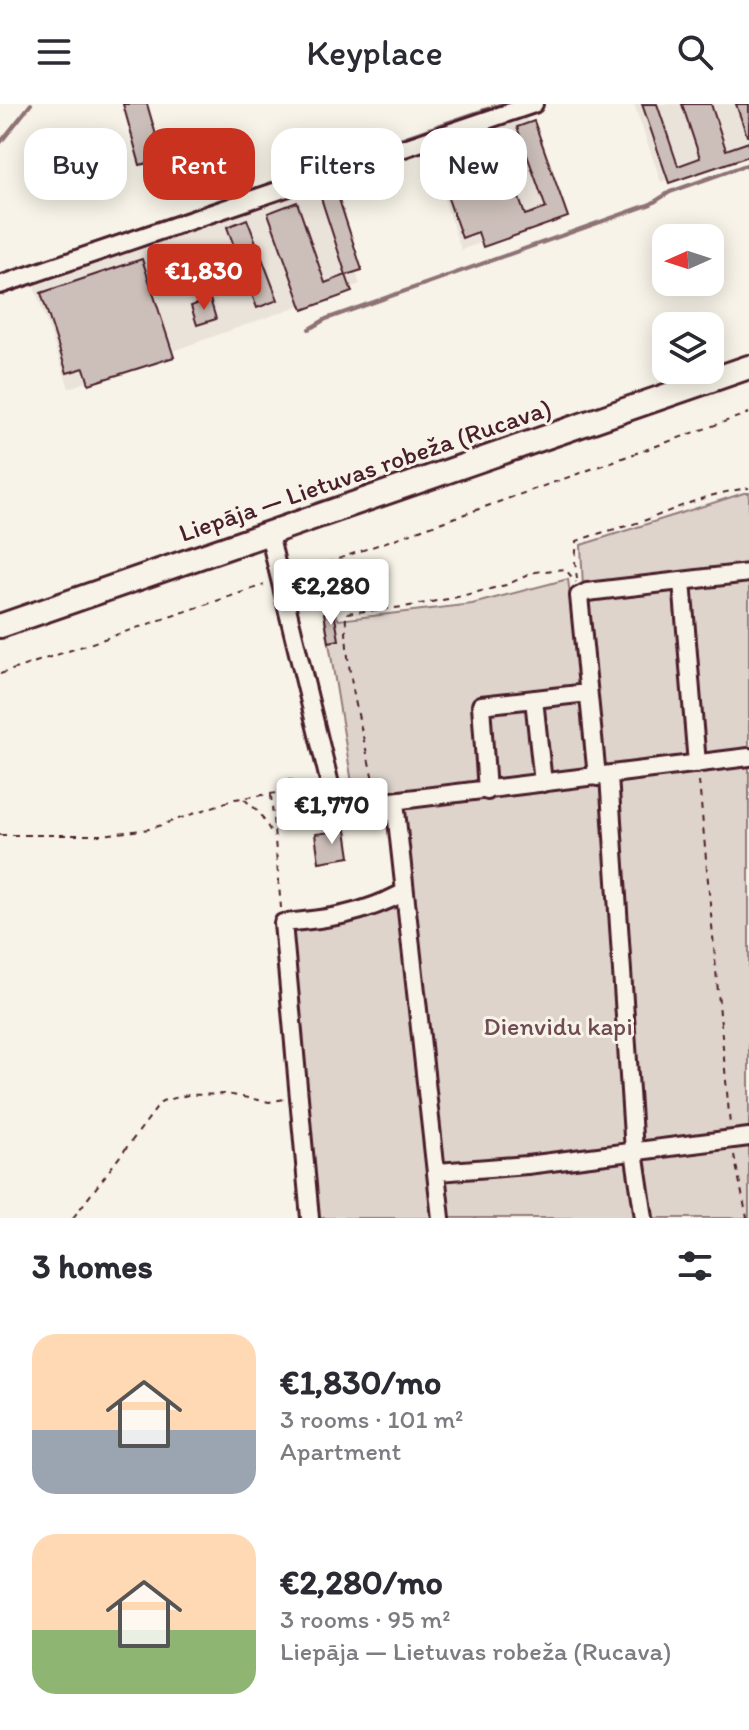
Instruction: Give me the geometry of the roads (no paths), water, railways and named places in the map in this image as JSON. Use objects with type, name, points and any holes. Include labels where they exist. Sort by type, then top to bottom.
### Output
[{"type":"highway","name":"Liepāja — Lietuvas robeža (Rucava)","points":[[0,626],[749,367]]},
{"type":"street","points":[[0,285],[534,104]]},
{"type":"street","points":[[269,534],[336,809]]},
{"type":"street","points":[[644,1218],[634,1151],[603,776],[588,693],[579,596],[587,592],[749,573]]},
{"type":"street","points":[[682,581],[697,764]]},
{"type":"street","points":[[487,791],[481,705],[588,693]]},
{"type":"street","points":[[534,699],[543,783]]},
{"type":"street","points":[[290,790],[295,813],[749,757]]},
{"type":"street","points":[[387,803],[405,892],[441,1218]]},
{"type":"street","points":[[310,1218],[283,923],[362,912],[405,892]]},
{"type":"street","points":[[438,1172],[527,1165],[749,1137]]},
{"type":"waterway","points":[[0,143],[31,104]]},
{"type":"waterway","points":[[0,276],[502,104]]},
{"type":"waterway","points":[[309,329],[326,319],[651,204],[670,192],[749,164]]},
{"type":"park label","name":"Dienvidu kapi","points":[[558,1026]]}]
